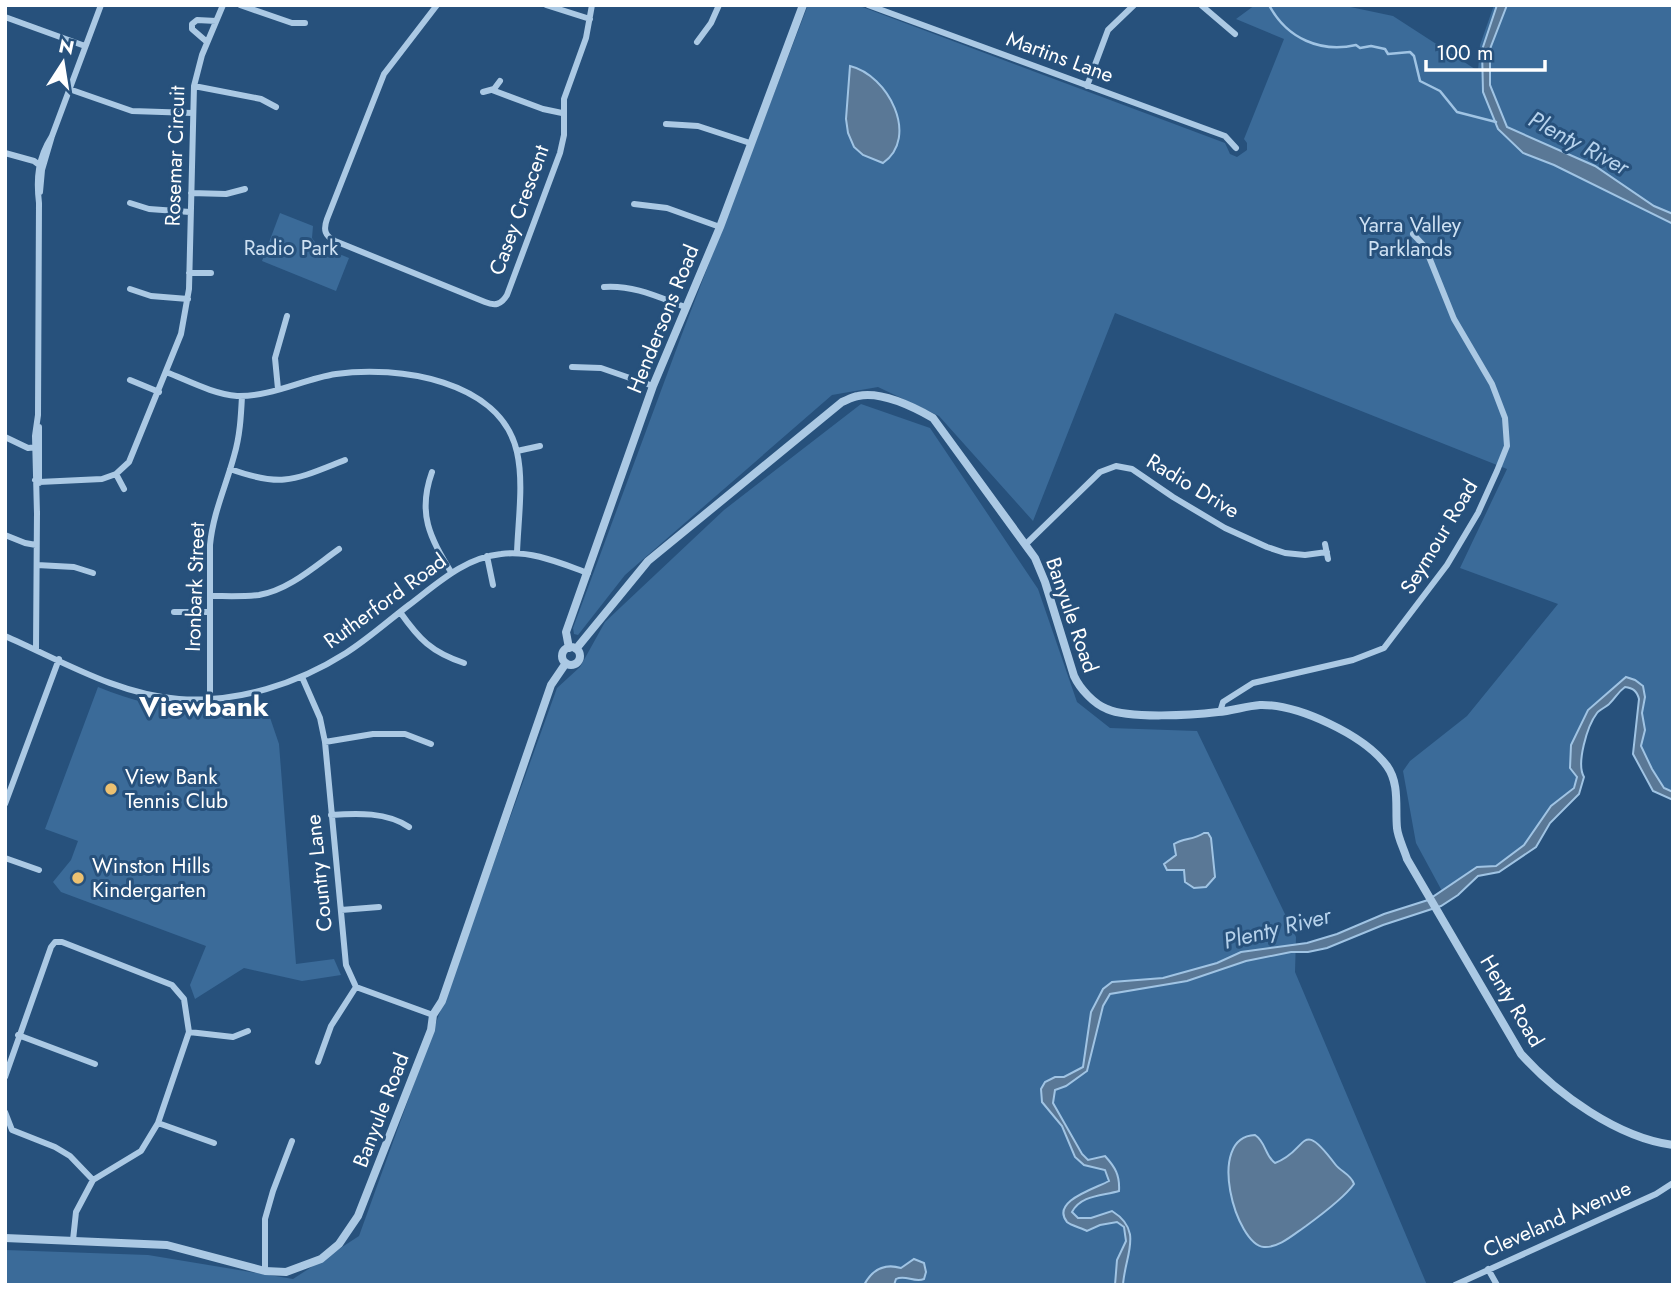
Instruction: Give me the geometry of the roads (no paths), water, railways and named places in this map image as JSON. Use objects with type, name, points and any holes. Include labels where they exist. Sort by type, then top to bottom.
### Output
[{"type":"street","points":[[36,649],[40,166],[101,5]]},
{"type":"street","name":"Rosemar Circuit","points":[[116,474],[132,457],[181,334],[188,299],[194,86],[207,42],[223,5]]},
{"type":"street","points":[[240,5],[292,23],[306,23]]},
{"type":"street","name":"Casey Crescent","points":[[437,5],[395,57],[381,79],[324,230],[327,237],[485,302],[499,304],[507,295],[560,153],[564,135],[562,113],[565,94],[586,38],[592,5]]},
{"type":"street","points":[[546,5],[590,16]]},
{"type":"street","points":[[697,42],[712,23],[719,5]]},
{"type":"street","name":"Hendersons Road","points":[[573,648],[566,632],[653,386],[720,227],[803,5]]},
{"type":"street","name":"Martins Lane","points":[[868,5],[1225,136],[1236,148]]},
{"type":"street","points":[[1087,86],[1108,30],[1134,5]]},
{"type":"street","points":[[1201,5],[1235,34]]},
{"type":"street","points":[[5,16],[85,46]]},
{"type":"street","points":[[207,42],[192,29],[192,24],[197,20],[216,21]]},
{"type":"street","points":[[492,90],[500,80]]},
{"type":"street","points":[[194,86],[261,99],[276,107]]},
{"type":"street","points":[[69,89],[132,111],[192,113]]},
{"type":"street","points":[[483,92],[492,90],[543,109],[562,113]]},
{"type":"street","points":[[666,124],[698,126],[750,143]]},
{"type":"street","points":[[5,153],[40,166]]},
{"type":"street","points":[[191,193],[226,194],[244,189]]},
{"type":"street","points":[[130,203],[143,208],[190,212]]},
{"type":"street","points":[[634,204],[667,208],[720,227]]},
{"type":"street","name":"Seymour Road","points":[[1220,712],[1223,702],[1253,683],[1353,660],[1384,648],[1447,565],[1478,513],[1502,459],[1507,446],[1505,418],[1492,384],[1454,318],[1425,247],[1413,234]]},
{"type":"street","points":[[189,273],[211,273]]},
{"type":"street","points":[[604,287],[641,289],[685,307]]},
{"type":"street","points":[[130,289],[151,296],[188,299]]},
{"type":"street","points":[[278,389],[276,349],[287,316]]},
{"type":"street","points":[[572,367],[601,368],[653,386]]},
{"type":"street","points":[[166,372],[217,392],[242,396],[266,394],[320,377],[359,372],[397,373],[438,381],[466,391],[491,408],[508,430],[517,451],[517,553]]},
{"type":"street","points":[[130,380],[159,391]]},
{"type":"street","name":"Ironbark Street","points":[[210,699],[212,525],[238,439],[242,396]]},
{"type":"street","name":"Banyule Road","points":[[573,648],[648,561],[842,402],[857,396],[875,396],[913,407],[933,418],[1026,544],[1045,582],[1079,687],[1105,709],[1123,714],[1220,712],[1260,705],[1289,708],[1332,726],[1368,748],[1387,766],[1395,783],[1397,831],[1407,859],[1445,920]]},
{"type":"street","points":[[5,437],[37,447]]},
{"type":"street","points":[[517,451],[540,446]]},
{"type":"street","points":[[230,469],[257,478],[285,480],[345,460]]},
{"type":"street","name":"Radio Drive","points":[[1026,544],[1100,472],[1116,466],[1132,469],[1225,528],[1285,554],[1327,555],[1325,544]]},
{"type":"street","points":[[432,472],[426,492],[426,524],[451,572]]},
{"type":"street","points":[[38,480],[95,480],[116,474],[124,489]]},
{"type":"street","points":[[5,535],[36,545]]},
{"type":"street","points":[[210,596],[271,592],[294,581],[339,549]]},
{"type":"street","name":"Rutherford Road","points":[[5,636],[111,683],[144,694],[178,699],[210,699],[261,691],[302,677],[348,652],[451,572],[487,556],[517,553],[537,556],[588,573]]},
{"type":"street","points":[[487,556],[493,585]]},
{"type":"street","points":[[37,565],[74,567],[93,573]]},
{"type":"street","points":[[174,612],[210,612]]},
{"type":"street","points":[[400,612],[430,648],[464,663]]},
{"type":"street","points":[[573,648],[580,654],[578,662],[572,665],[566,663],[562,656],[564,650],[573,648]]},
{"type":"street","points":[[5,804],[59,659]]},
{"type":"street","name":"Banyule Road","points":[[5,1238],[167,1245],[265,1271],[286,1272],[321,1259],[347,1236],[358,1216],[431,1030],[433,1015],[442,1001],[551,685],[566,663]]},
{"type":"street","name":"Country Lane","points":[[302,677],[320,718],[325,742],[346,965],[356,987]]},
{"type":"street","points":[[325,742],[373,734],[405,734],[431,744]]},
{"type":"street","points":[[331,814],[355,813],[397,819],[409,827]]},
{"type":"street","points":[[5,858],[39,870]]},
{"type":"street","points":[[341,910],[379,907]]},
{"type":"street","name":"Henty Road","points":[[1445,920],[1521,1054],[1542,1077],[1604,1119],[1658,1143],[1673,1145]]},
{"type":"street","points":[[5,1077],[55,938],[172,985],[184,999],[189,1032],[158,1123],[141,1151],[93,1180],[76,1212],[73,1240]]},
{"type":"street","points":[[318,1062],[331,1026],[356,987],[433,1015]]},
{"type":"street","points":[[189,1032],[233,1037],[248,1031]]},
{"type":"street","points":[[19,1035],[94,1064]]},
{"type":"street","points":[[5,1112],[8,1132],[55,1147],[71,1156],[93,1180]]},
{"type":"street","points":[[158,1123],[214,1143]]},
{"type":"street","points":[[265,1271],[265,1219],[292,1141]]},
{"type":"street","name":"Cleveland Avenue","points":[[1455,1285],[1656,1194],[1673,1183]]},
{"type":"street","points":[[1488,1269],[1497,1285]]},
{"type":"waterway","points":[[1269,5],[1285,27],[1306,41],[1330,47],[1371,46],[1385,49],[1388,54],[1410,52],[1414,56],[1420,81],[1440,91],[1457,112],[1496,122]]},
{"type":"place","name":"View Bank Tennis Club","points":[[111,789]]},
{"type":"place","name":"Winston Hills Kindergarten","points":[[78,878]]},
{"type":"district","name":"Viewbank","points":[[204,706]]},
{"type":"water label","name":"Plenty River","points":[[1579,143]]},
{"type":"water label","name":"Plenty River","points":[[1277,928]]},
{"type":"park label","name":"Yarra Valley Parklands","points":[[1410,237]]},
{"type":"park label","name":"Radio Park","points":[[291,248]]}]
